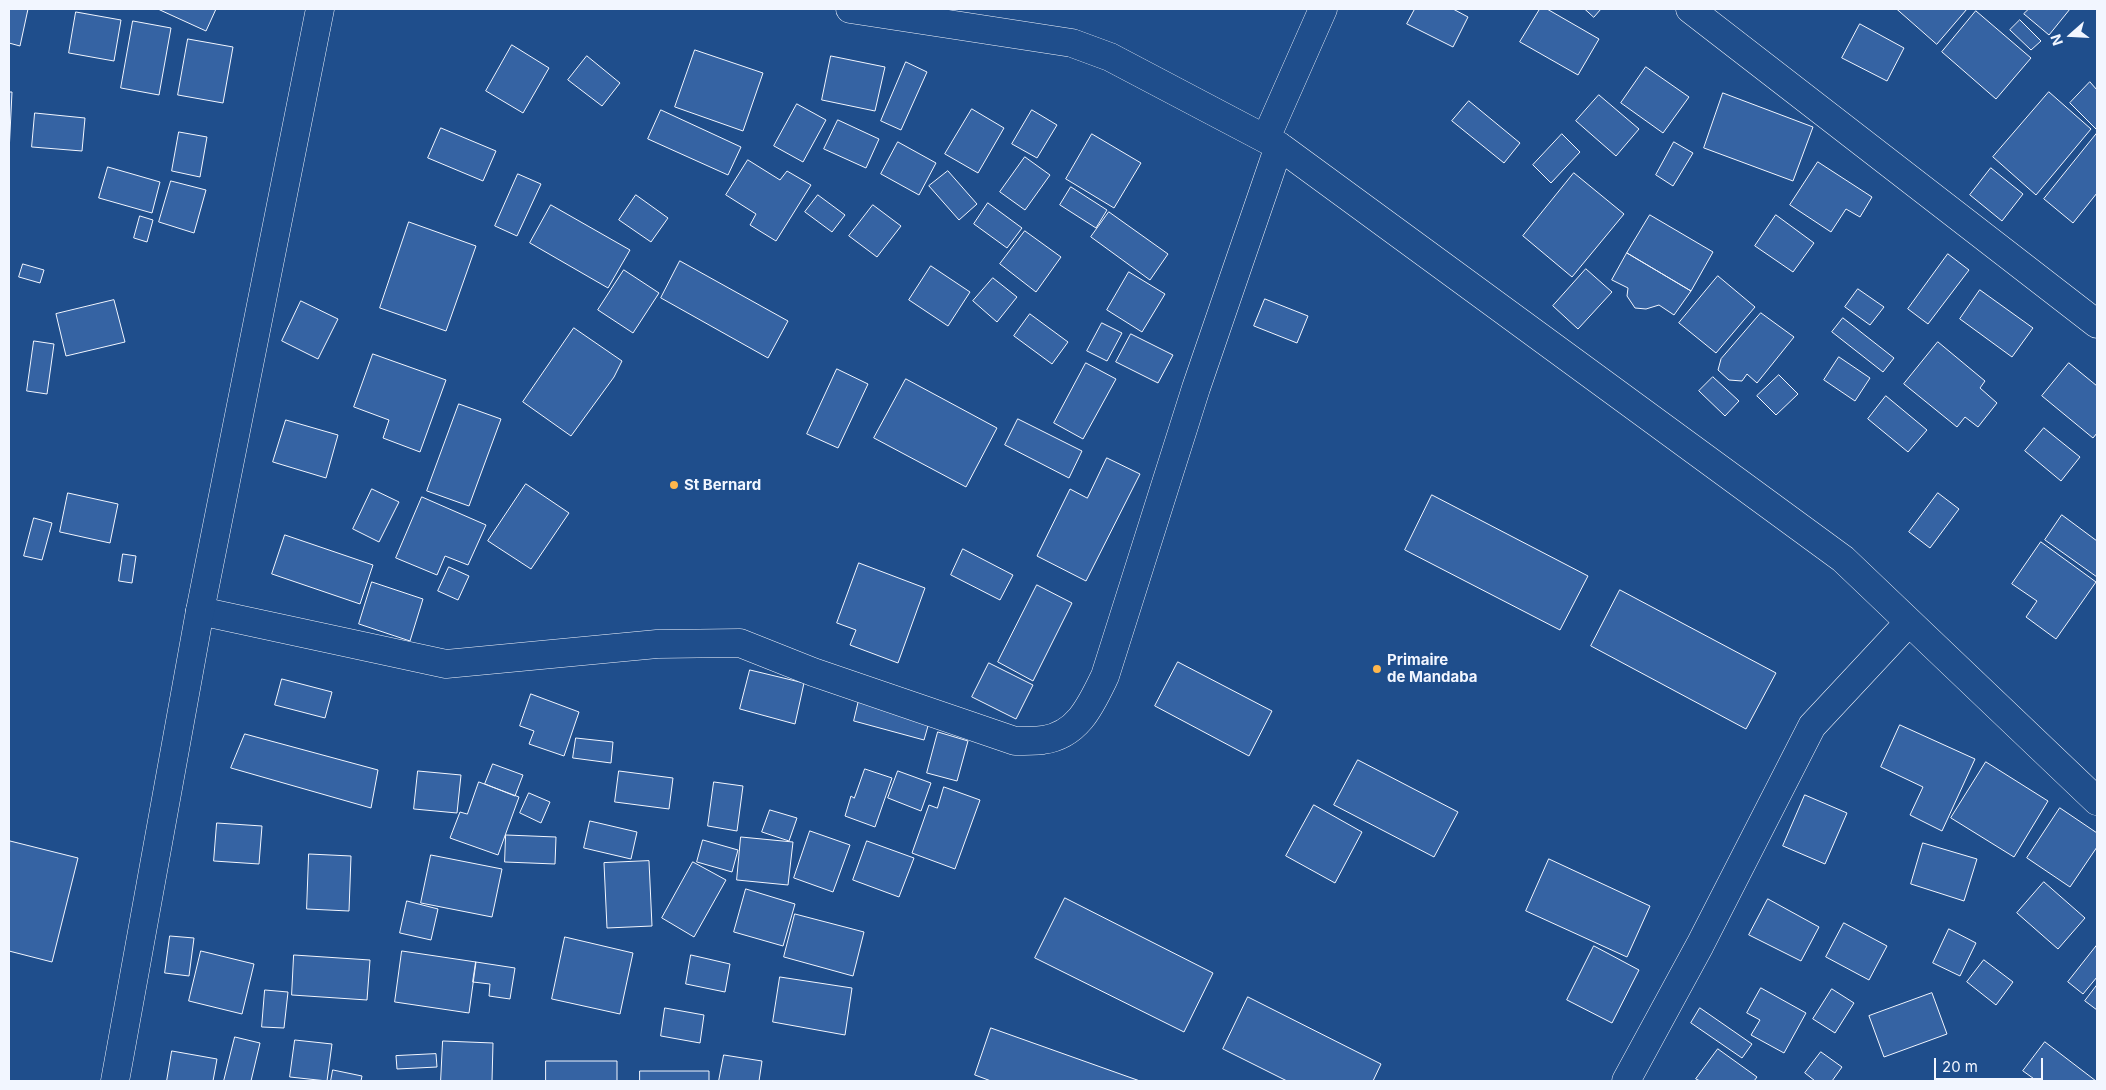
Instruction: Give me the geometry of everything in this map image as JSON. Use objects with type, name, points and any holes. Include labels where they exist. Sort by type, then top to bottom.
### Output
[{"type":"street","points":[[115,1081],[200,611],[320,9]]},
{"type":"street","points":[[850,9],[1072,43],[1110,57],[1273,142],[1843,559],[2097,801]]},
{"type":"street","points":[[200,611],[446,664],[657,644],[740,643],[813,672],[1015,741],[1044,740],[1069,730],[1088,711],[1104,676],[1273,142],[1323,9]]},
{"type":"street","points":[[1690,9],[2097,324]]},
{"type":"street","points":[[1626,1081],[1700,944],[1812,726],[1909,622]]},
{"type":"building","points":[[9,9],[28,9],[20,46],[9,43]]},
{"type":"building","points":[[161,9],[216,9],[206,31]]},
{"type":"building","points":[[1415,9],[1453,9],[1468,17],[1453,47],[1407,24]]},
{"type":"building","points":[[1540,9],[1547,9],[1599,39],[1578,75],[1520,42]]},
{"type":"building","points":[[1585,9],[1601,9],[1594,17]]},
{"type":"building","points":[[1897,9],[1967,9],[1937,44]]},
{"type":"building","points":[[2029,9],[2070,9],[2049,35],[2024,14]]},
{"type":"building","points":[[1976,11],[2031,58],[1996,99],[1942,52]]},
{"type":"building","points":[[76,12],[121,20],[114,61],[69,53]]},
{"type":"building","points":[[2020,20],[2041,41],[2031,50],[2010,30]]},
{"type":"building","points":[[133,21],[171,28],[159,95],[121,88]]},
{"type":"building","points":[[1860,24],[1904,48],[1887,81],[1842,58]]},
{"type":"building","points":[[188,39],[233,47],[223,103],[178,95]]},
{"type":"building","points":[[512,45],[549,68],[523,113],[486,91]]},
{"type":"building","points":[[695,50],[763,73],[743,131],[675,107]]},
{"type":"building","points":[[587,56],[620,83],[602,106],[568,80]]},
{"type":"building","points":[[831,56],[885,67],[875,111],[822,100]]},
{"type":"building","points":[[906,62],[927,72],[901,130],[881,121]]},
{"type":"building","points":[[1646,67],[1689,97],[1663,133],[1621,103]]},
{"type":"building","points":[[2090,82],[2097,90],[2097,130],[2070,103]]},
{"type":"building","points":[[9,92],[12,92],[9,153]]},
{"type":"building","points":[[2049,92],[2091,129],[2036,195],[1993,157]]},
{"type":"building","points":[[1723,93],[1813,127],[1793,181],[1704,148]]},
{"type":"building","points":[[1599,95],[1639,129],[1616,156],[1576,121]]},
{"type":"building","points":[[1469,101],[1520,143],[1504,163],[1452,121]]},
{"type":"building","points":[[797,104],[826,120],[803,162],[774,146]]},
{"type":"building","points":[[972,109],[1004,128],[978,173],[945,154]]},
{"type":"building","points":[[661,110],[741,147],[728,175],[648,139]]},
{"type":"building","points":[[1032,110],[1057,125],[1037,158],[1012,144]]},
{"type":"building","points":[[35,113],[85,118],[82,151],[32,147]]},
{"type":"building","points":[[838,120],[879,139],[866,168],[824,149]]},
{"type":"building","points":[[441,128],[496,151],[483,181],[428,158]]},
{"type":"building","points":[[179,132],[207,137],[200,177],[172,171]]},
{"type":"building","points":[[2097,133],[2097,193],[2073,223],[2044,199]]},
{"type":"building","points":[[1092,134],[1141,163],[1114,208],[1066,179]]},
{"type":"building","points":[[1562,134],[1580,152],[1551,183],[1533,165]]},
{"type":"building","points":[[898,142],[936,163],[919,195],[881,174]]},
{"type":"building","points":[[1674,142],[1693,153],[1673,186],[1656,175]]},
{"type":"building","points":[[1025,157],[1050,175],[1025,210],[1000,192]]},
{"type":"building","points":[[748,160],[780,180],[787,171],[811,185],[776,241],[750,225],[756,214],[726,195]]},
{"type":"building","points":[[1818,162],[1872,197],[1860,217],[1846,209],[1831,232],[1790,205]]},
{"type":"building","points":[[108,167],[160,182],[152,213],[99,198]]},
{"type":"building","points":[[1991,168],[2023,194],[2002,221],[1970,195]]},
{"type":"building","points":[[948,171],[977,204],[959,220],[929,186]]},
{"type":"building","points":[[1574,173],[1624,214],[1572,277],[1523,236]]},
{"type":"building","points":[[518,174],[541,184],[517,236],[495,226]]},
{"type":"building","points":[[171,181],[206,190],[194,233],[159,222]]},
{"type":"building","points":[[1071,187],[1107,210],[1096,228],[1060,205]]},
{"type":"building","points":[[636,195],[668,218],[651,242],[619,220]]},
{"type":"building","points":[[818,195],[845,215],[832,232],[805,212]]},
{"type":"building","points":[[988,203],[1022,228],[1007,248],[974,224]]},
{"type":"building","points":[[551,205],[630,250],[608,288],[530,243]]},
{"type":"building","points":[[873,205],[901,226],[877,257],[849,236]]},
{"type":"building","points":[[1109,212],[1168,254],[1150,280],[1091,237]]},
{"type":"building","points":[[1650,215],[1713,252],[1691,291],[1627,253]]},
{"type":"building","points":[[1776,215],[1814,243],[1793,272],[1755,246]]},
{"type":"building","points":[[140,216],[153,220],[147,242],[134,238]]},
{"type":"building","points":[[409,222],[476,246],[446,331],[380,308]]},
{"type":"building","points":[[1025,231],[1061,257],[1036,292],[1000,264]]},
{"type":"building","points":[[1627,253],[1691,291],[1674,315],[1659,305],[1646,309],[1635,308],[1627,296],[1628,288],[1612,280]]},
{"type":"building","points":[[1948,254],[1969,270],[1928,324],[1908,309]]},
{"type":"building","points":[[680,261],[788,321],[768,358],[661,298]]},
{"type":"building","points":[[23,264],[44,270],[40,283],[19,277]]},
{"type":"building","points":[[931,266],[970,292],[948,326],[909,300]]},
{"type":"building","points":[[1586,269],[1612,292],[1578,329],[1553,306]]},
{"type":"building","points":[[624,270],[659,293],[633,333],[598,310]]},
{"type":"building","points":[[1129,272],[1165,294],[1142,332],[1107,310]]},
{"type":"building","points":[[1718,276],[1755,307],[1716,353],[1679,323]]},
{"type":"building","points":[[993,278],[1017,297],[997,322],[973,301]]},
{"type":"building","points":[[1858,289],[1884,307],[1870,325],[1845,307]]},
{"type":"building","points":[[1980,290],[2033,328],[2012,357],[1960,319]]},
{"type":"building","points":[[1265,299],[1308,316],[1297,343],[1254,326]]},
{"type":"building","points":[[114,300],[125,342],[66,356],[56,314]]},
{"type":"building","points":[[301,301],[338,319],[318,359],[282,341]]},
{"type":"building","points":[[1761,313],[1794,337],[1757,383],[1747,374],[1742,381],[1729,380],[1718,370],[1721,359]]},
{"type":"building","points":[[1030,314],[1068,342],[1052,364],[1014,336]]},
{"type":"building","points":[[1843,318],[1894,358],[1883,372],[1832,332]]},
{"type":"building","points":[[1102,323],[1122,333],[1107,361],[1087,351]]},
{"type":"building","points":[[574,328],[622,361],[614,377],[571,436],[523,402]]},
{"type":"building","points":[[1131,334],[1173,355],[1158,383],[1116,362]]},
{"type":"building","points":[[34,341],[54,344],[47,394],[27,391]]},
{"type":"building","points":[[1938,342],[1985,381],[1980,388],[1997,403],[1978,427],[1965,417],[1957,427],[1904,384]]},
{"type":"building","points":[[373,354],[446,380],[420,452],[383,438],[389,420],[354,407]]},
{"type":"building","points":[[1839,357],[1870,378],[1855,401],[1824,380]]},
{"type":"building","points":[[1086,363],[1116,379],[1083,439],[1054,423]]},
{"type":"building","points":[[2069,363],[2097,386],[2097,433],[2093,438],[2042,396]]},
{"type":"building","points":[[837,369],[868,384],[838,448],[807,434]]},
{"type":"building","points":[[1779,375],[1798,394],[1776,415],[1757,396]]},
{"type":"building","points":[[1713,377],[1739,401],[1725,416],[1699,391]]},
{"type":"building","points":[[906,379],[997,428],[966,487],[874,438]]},
{"type":"building","points":[[1886,396],[1927,430],[1908,452],[1868,419]]},
{"type":"building","points":[[459,404],[501,419],[469,506],[427,491]]},
{"type":"building","points":[[1018,419],[1082,451],[1069,478],[1005,445]]},
{"type":"building","points":[[286,420],[338,435],[326,478],[273,462]]},
{"type":"building","points":[[2044,428],[2080,457],[2061,481],[2025,451]]},
{"type":"building","points":[[1107,458],[1140,474],[1086,581],[1037,556],[1070,489],[1087,498]]},
{"type":"building","points":[[526,484],[569,513],[531,569],[488,541]]},
{"type":"building","points":[[372,489],[399,502],[379,542],[353,529]]},
{"type":"building","points":[[68,493],[118,504],[110,543],[60,532]]},
{"type":"building","points":[[1938,493],[1959,509],[1930,548],[1909,532]]},
{"type":"building","points":[[1432,495],[1588,576],[1560,630],[1405,550]]},
{"type":"building","points":[[422,497],[486,525],[468,565],[445,556],[437,575],[396,558]]},
{"type":"building","points":[[2062,515],[2097,541],[2097,577],[2045,540]]},
{"type":"building","points":[[34,518],[52,523],[42,560],[24,556]]},
{"type":"building","points":[[285,535],[373,565],[360,604],[272,574]]},
{"type":"building","points":[[2041,542],[2096,582],[2056,639],[2026,617],[2037,601],[2012,584]]},
{"type":"building","points":[[963,549],[1013,575],[1000,600],[951,575]]},
{"type":"building","points":[[123,554],[136,556],[132,583],[119,581]]},
{"type":"building","points":[[859,563],[925,588],[898,663],[850,645],[856,630],[837,623]]},
{"type":"building","points":[[449,567],[469,576],[458,600],[438,591]]},
{"type":"building","points":[[372,582],[423,599],[410,641],[359,624]]},
{"type":"building","points":[[1037,585],[1072,603],[1033,681],[998,662]]},
{"type":"building","points":[[1620,590],[1776,673],[1746,729],[1591,646]]},
{"type":"building","points":[[1178,662],[1272,711],[1249,756],[1155,706]]},
{"type":"building","points":[[989,663],[1033,685],[1016,719],[972,697]]},
{"type":"building","points":[[750,670],[804,683],[795,724],[740,709]]},
{"type":"building","points":[[282,679],[332,692],[325,718],[275,705]]},
{"type":"building","points":[[531,694],[579,712],[564,756],[529,744],[534,731],[520,726]]},
{"type":"building","points":[[859,700],[930,719],[924,740],[854,721]]},
{"type":"building","points":[[1900,725],[1975,759],[1942,831],[1910,815],[1923,787],[1881,767]]},
{"type":"building","points":[[938,732],[968,741],[957,781],[927,773]]},
{"type":"building","points":[[245,734],[378,770],[371,808],[231,768]]},
{"type":"building","points":[[576,738],[613,742],[611,763],[573,758]]},
{"type":"building","points":[[1358,760],[1458,812],[1434,857],[1334,805]]},
{"type":"building","points":[[1986,762],[2048,801],[2014,857],[1951,818]]},
{"type":"building","points":[[493,764],[523,775],[515,796],[485,784]]},
{"type":"building","points":[[865,769],[892,778],[875,827],[845,816],[851,796],[854,798]]},
{"type":"building","points":[[418,771],[461,775],[457,813],[414,809]]},
{"type":"building","points":[[619,771],[673,778],[669,809],[615,802]]},
{"type":"building","points":[[898,771],[931,783],[921,811],[888,798]]},
{"type":"building","points":[[479,782],[519,797],[498,855],[450,838],[460,812],[467,814]]},
{"type":"building","points":[[714,782],[743,786],[737,831],[708,826]]},
{"type":"building","points":[[944,787],[980,800],[955,869],[912,853],[929,805],[937,808]]},
{"type":"building","points":[[529,793],[550,802],[541,823],[520,813]]},
{"type":"building","points":[[1805,795],[1847,813],[1825,864],[1783,846]]},
{"type":"building","points":[[1314,805],[1362,832],[1335,883],[1286,856]]},
{"type":"building","points":[[2060,808],[2097,833],[2097,847],[2070,887],[2027,858]]},
{"type":"building","points":[[770,810],[797,818],[789,841],[762,832]]},
{"type":"building","points":[[590,821],[637,832],[631,859],[584,848]]},
{"type":"building","points":[[217,823],[262,826],[259,864],[214,861]]},
{"type":"building","points":[[810,831],[850,845],[833,892],[794,878]]},
{"type":"building","points":[[506,835],[556,837],[555,864],[505,862]]},
{"type":"building","points":[[741,837],[793,842],[788,885],[737,880]]},
{"type":"building","points":[[703,840],[738,850],[732,872],[697,862]]},
{"type":"building","points":[[10,841],[78,858],[52,962],[9,951]]},
{"type":"building","points":[[867,841],[914,858],[899,897],[853,880]]},
{"type":"building","points":[[1923,843],[1977,859],[1964,901],[1911,884]]},
{"type":"building","points":[[309,854],[351,856],[349,911],[307,909]]},
{"type":"building","points":[[431,855],[502,869],[492,917],[421,903]]},
{"type":"building","points":[[1549,859],[1650,906],[1627,957],[1526,911]]},
{"type":"building","points":[[649,861],[652,926],[607,928],[604,863]]},
{"type":"building","points":[[693,862],[726,880],[694,937],[662,918]]},
{"type":"building","points":[[2044,882],[2085,918],[2058,949],[2017,913]]},
{"type":"building","points":[[746,889],[795,904],[783,946],[734,932]]},
{"type":"building","points":[[1065,898],[1213,973],[1184,1032],[1035,958]]},
{"type":"building","points":[[1768,899],[1819,927],[1801,961],[1749,935]]},
{"type":"building","points":[[407,901],[438,909],[431,940],[400,933]]},
{"type":"building","points":[[795,914],[864,932],[853,976],[784,957]]},
{"type":"building","points":[[1844,923],[1887,946],[1869,980],[1826,957]]},
{"type":"building","points":[[1949,929],[1976,943],[1960,976],[1933,963]]},
{"type":"building","points":[[170,936],[194,938],[189,976],[165,973]]},
{"type":"building","points":[[565,937],[633,953],[620,1014],[552,999]]},
{"type":"building","points":[[2097,945],[2097,977],[2083,994],[2068,982]]},
{"type":"building","points":[[1594,946],[1639,970],[1612,1023],[1567,1000]]},
{"type":"building","points":[[201,951],[254,964],[242,1014],[189,1001]]},
{"type":"building","points":[[402,951],[476,962],[469,1013],[395,1002]]},
{"type":"building","points":[[294,955],[370,960],[367,1000],[292,995]]},
{"type":"building","points":[[691,955],[730,964],[725,992],[686,984]]},
{"type":"building","points":[[1984,960],[2013,982],[1996,1005],[1967,982]]},
{"type":"building","points":[[476,962],[515,968],[510,999],[489,996],[490,984],[473,982]]},
{"type":"building","points":[[780,977],[852,988],[845,1035],[773,1022]]},
{"type":"building","points":[[2097,985],[2097,1010],[2085,1001]]},
{"type":"building","points":[[1761,988],[1806,1013],[1784,1053],[1751,1035],[1760,1020],[1747,1013]]},
{"type":"building","points":[[1832,989],[1854,1003],[1835,1033],[1813,1019]]},
{"type":"building","points":[[265,990],[288,992],[284,1028],[262,1027]]},
{"type":"building","points":[[1932,993],[1947,1034],[1884,1057],[1869,1016]]},
{"type":"building","points":[[1248,997],[1381,1064],[1373,1081],[1287,1081],[1223,1049]]},
{"type":"building","points":[[665,1008],[704,1015],[700,1043],[661,1036]]},
{"type":"building","points":[[1700,1008],[1752,1044],[1742,1058],[1691,1023]]},
{"type":"building","points":[[991,1028],[1140,1081],[991,1081],[975,1075]]},
{"type":"building","points":[[235,1037],[260,1043],[251,1081],[224,1081]]},
{"type":"building","points":[[295,1040],[332,1044],[327,1081],[290,1077]]},
{"type":"building","points":[[443,1041],[493,1043],[492,1081],[441,1081]]},
{"type":"building","points":[[2045,1042],[2096,1081],[2037,1081],[2023,1071]]},
{"type":"building","points":[[1718,1049],[1757,1077],[1754,1081],[1700,1081],[1696,1079]]},
{"type":"building","points":[[172,1051],[217,1059],[213,1081],[167,1081]]},
{"type":"building","points":[[1821,1052],[1842,1067],[1832,1081],[1815,1081],[1805,1073]]},
{"type":"building","points":[[436,1054],[437,1067],[397,1069],[396,1056]]},
{"type":"building","points":[[724,1055],[762,1061],[759,1081],[719,1081]]},
{"type":"building","points":[[546,1061],[617,1061],[617,1081],[546,1081]]},
{"type":"building","points":[[333,1070],[362,1076],[361,1081],[331,1081]]},
{"type":"building","points":[[640,1071],[709,1071],[709,1081],[640,1081]]},
{"type":"place","name":"St Bernard","points":[[674,485]]},
{"type":"place","name":"Primaire de Mandaba","points":[[1377,669]]}]
